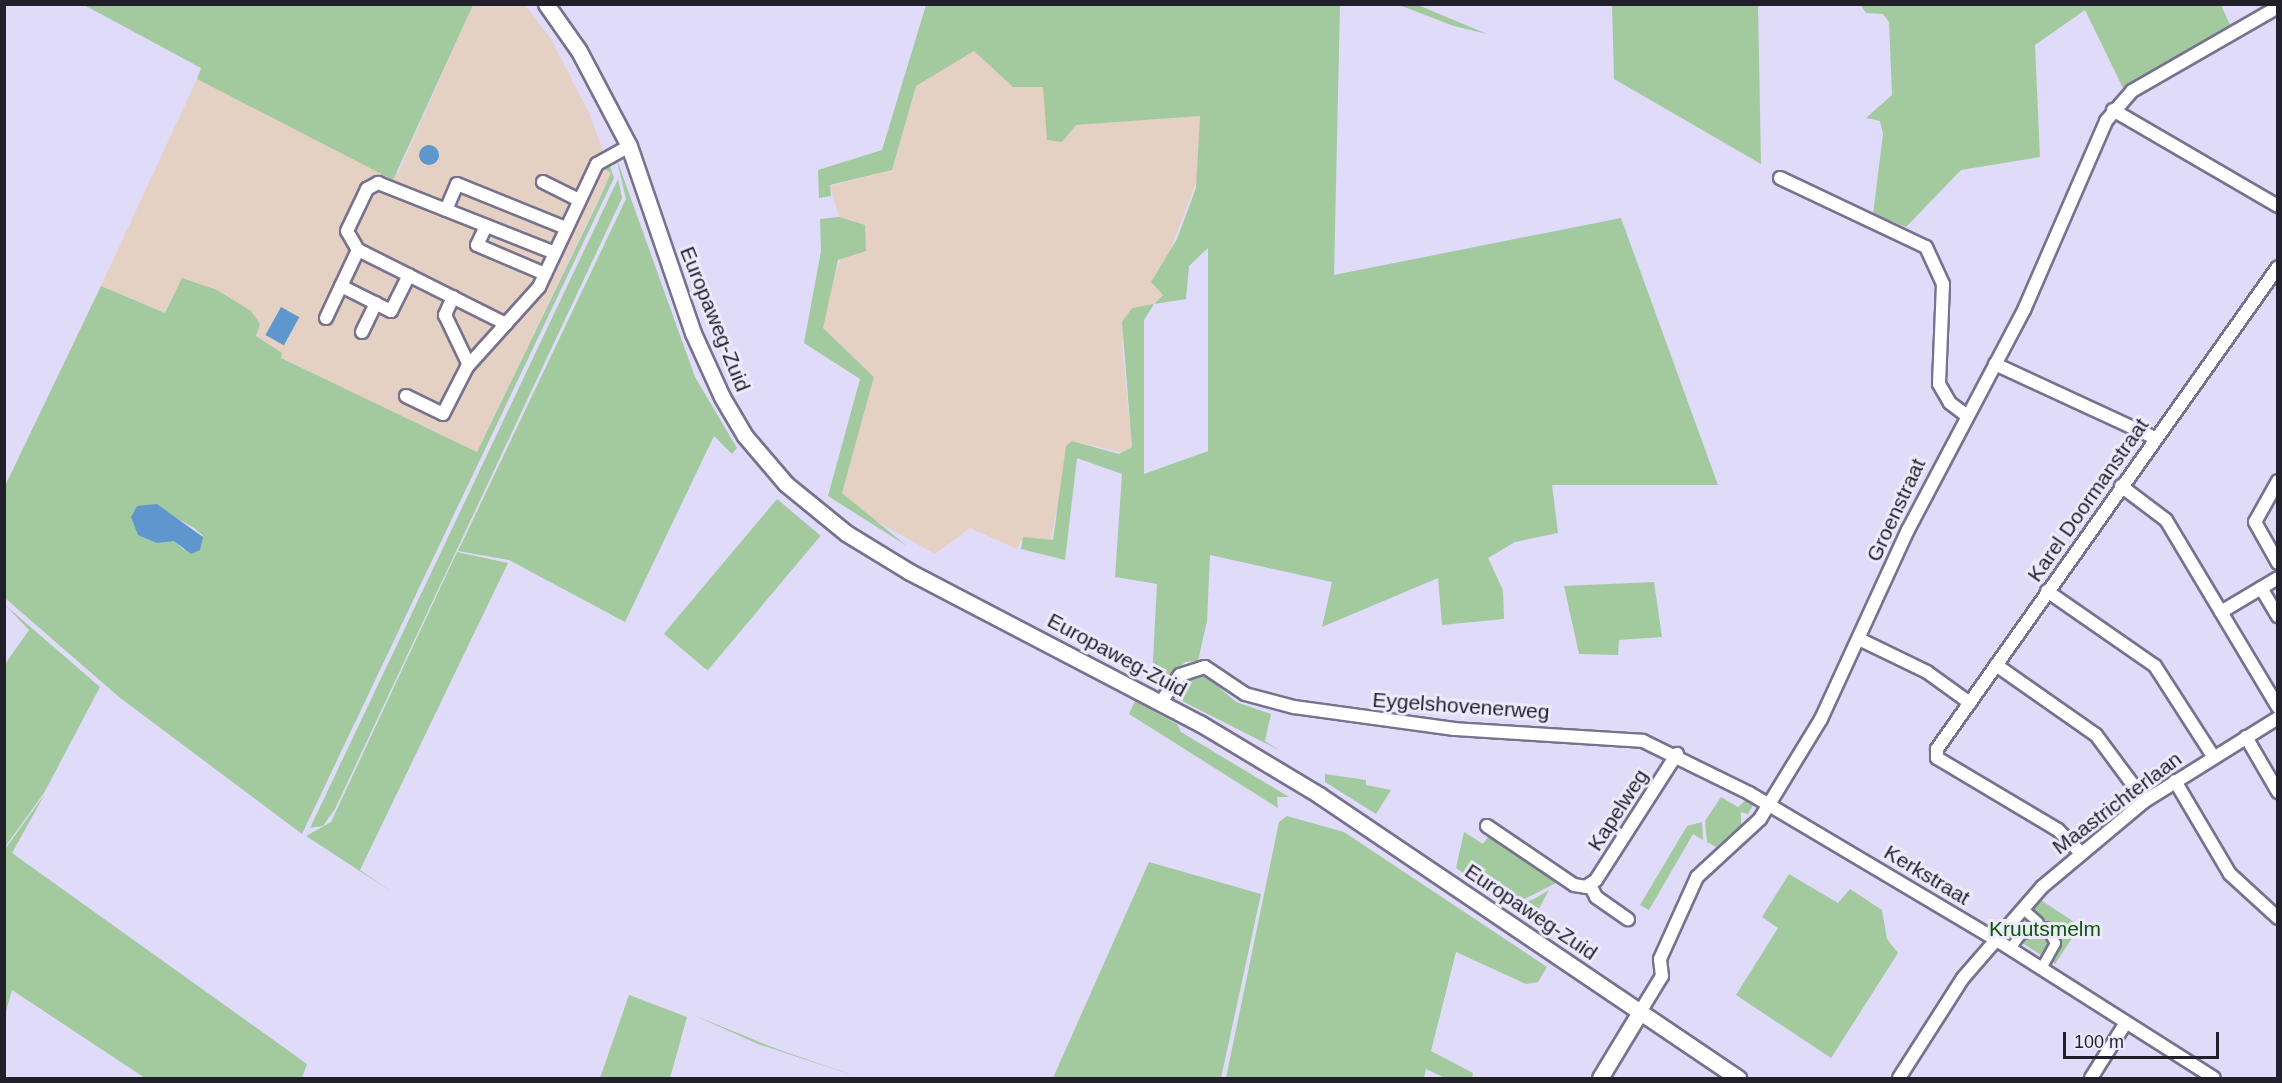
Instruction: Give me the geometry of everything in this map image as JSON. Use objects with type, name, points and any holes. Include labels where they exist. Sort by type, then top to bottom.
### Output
[{"type":"street","name":"Europaweg-Zuid","points":[[546,4],[585,60],[629,146],[708,368],[745,436],[786,484],[846,533],[910,572],[1161,702],[1319,795],[1738,1078]]},
{"type":"street","name":"Groenstraat","points":[[1600,1078],[1662,976],[1660,959],[1697,877],[1771,805],[1802,755],[1967,416],[1995,364],[2113,110],[2146,81],[2277,7]]},
{"type":"street","points":[[2113,110],[2277,206]]},
{"type":"street","points":[[406,396],[443,414],[469,364],[506,324],[545,274],[600,160],[629,146]]},
{"type":"street","points":[[1780,178],[1926,247],[1943,284],[1939,384],[1950,404],[1967,416]]},
{"type":"street","points":[[543,182],[579,200]]},
{"type":"street","points":[[506,324],[358,250],[347,231],[373,183],[555,253]]},
{"type":"street","points":[[446,210],[457,184],[566,228]]},
{"type":"street","points":[[486,226],[477,245],[545,274]]},
{"type":"street","points":[[326,318],[358,250]]},
{"type":"street","name":"Karel Doormanstraat","points":[[2081,853],[2058,830],[1937,758],[1937,749],[2277,267]]},
{"type":"street","points":[[341,286],[392,311],[409,275]]},
{"type":"street","points":[[453,297],[445,315],[469,364]]},
{"type":"street","points":[[362,332],[376,303]]},
{"type":"street","points":[[1995,364],[2155,438]]},
{"type":"street","points":[[2277,481],[2256,525],[2277,563]]},
{"type":"street","points":[[2121,486],[2166,520],[2277,706]]},
{"type":"street","points":[[2221,612],[2277,578]]},
{"type":"street","points":[[2261,588],[2277,616]]},
{"type":"street","points":[[2047,591],[2151,663],[2213,756]]},
{"type":"street","points":[[1859,639],[1927,672],[1970,703]]},
{"type":"street","points":[[1996,665],[2096,735],[2145,801]]},
{"type":"street","name":"Eygelshovenerweg","points":[[1161,702],[1180,675],[1205,667],[1245,694],[1294,707],[1454,729],[1620,735],[1677,754],[1771,805]]},
{"type":"street","name":"Maastrichterlaan","points":[[1899,1078],[1953,991],[2022,908],[2081,853],[2145,801],[2213,756],[2277,718]]},
{"type":"street","points":[[2246,737],[2277,792]]},
{"type":"street","name":"Kapelweg","points":[[1590,885],[1677,754]]},
{"type":"street","points":[[2175,781],[2230,874],[2277,918]]},
{"type":"street","name":"Kerkstraat","points":[[1771,805],[2010,948],[2125,1024],[2214,1078]]},
{"type":"street","points":[[1487,826],[1574,885],[1590,885],[1596,897],[1629,919]]},
{"type":"street","points":[[2022,908],[2042,925],[2055,943],[2041,968]]},
{"type":"street","points":[[2010,948],[2020,934],[2042,925]]},
{"type":"street","points":[[2091,1078],[2125,1024]]},
{"type":"shaded area","points":[[473,5],[525,5],[551,39],[590,115],[611,173],[477,452],[280,358],[282,353],[260,341],[255,330],[165,313],[101,286],[197,79],[398,173]]},
{"type":"shaded area","points":[[974,51],[1013,86],[1043,87],[1062,142],[1076,125],[1200,116],[1199,175],[1167,259],[1163,294],[1154,304],[1132,308],[1122,344],[1132,447],[1128,454],[1072,441],[1050,542],[1023,537],[1017,549],[970,528],[935,554],[871,518],[842,493],[874,377],[823,328],[831,285],[855,221],[839,217],[830,186],[892,170],[916,86]]},
{"type":"green space","points":[[84,5],[473,5],[393,180],[197,79],[201,68]]},
{"type":"green space","points":[[926,5],[1340,5],[1334,275],[1621,218],[1718,485],[1552,485],[1558,533],[1515,542],[1488,558],[1503,590],[1504,619],[1442,625],[1438,578],[1322,627],[1332,582],[1210,555],[1207,621],[1198,661],[1185,662],[1162,685],[1152,679],[1157,584],[1115,577],[1122,474],[1077,458],[1065,560],[1021,549],[1023,537],[1053,540],[1066,446],[1072,441],[1119,454],[1132,447],[1122,322],[1132,308],[1154,304],[1163,295],[1151,282],[1177,239],[1196,188],[1200,116],[1076,125],[1062,142],[1047,140],[1043,87],[1013,87],[974,51],[916,86],[892,170],[830,185],[831,196],[819,198],[818,170],[882,150]],"holes":[[[1208,248],[1208,451],[1144,474],[1144,320],[1154,304],[1186,299],[1189,266]]]},
{"type":"green space","points":[[1399,5],[1418,5],[1487,34],[1454,26]]},
{"type":"green space","points":[[1612,5],[1758,5],[1761,164],[1614,79]]},
{"type":"green space","points":[[1861,5],[2221,5],[2231,27],[2123,88],[2085,10],[2035,45],[2040,157],[1961,170],[1906,227],[1873,214],[1883,134],[1880,121],[1866,118],[1892,95],[1889,22],[1883,14],[1866,13]]},
{"type":"green space","points":[[616,157],[695,377],[737,448],[732,454],[714,436],[625,622],[509,560],[458,551],[626,199]]},
{"type":"green space","points":[[608,160],[614,178],[302,834],[119,697],[5,598],[4,488],[101,286],[165,313],[182,278],[217,290],[251,311],[260,324],[256,336],[282,353],[281,358],[477,452],[611,173],[601,167]],"holes":[[[173,516],[203,536],[184,550],[174,540]]]},
{"type":"green space","points":[[618,179],[622,198],[335,809],[323,826],[310,828]]},
{"type":"green space","points":[[839,217],[865,225],[866,251],[838,260],[823,328],[874,377],[842,493],[907,546],[828,496],[860,379],[804,343],[821,251],[820,219]]},
{"type":"green space","points":[[777,499],[821,536],[708,670],[664,634]]},
{"type":"green space","points":[[457,552],[508,563],[360,870],[392,892],[306,836],[331,822]]},
{"type":"green space","points":[[1654,582],[1662,637],[1619,640],[1618,655],[1579,654],[1564,586]]},
{"type":"green space","points":[[5,605],[100,687],[44,793],[5,847],[5,664],[29,630]]},
{"type":"green space","points":[[1206,676],[1236,702],[1271,714],[1265,741],[1281,751],[1176,698],[1187,680]]},
{"type":"green space","points":[[1135,701],[1177,724],[1181,732],[1289,797],[1277,797],[1278,808],[1129,714]]},
{"type":"green space","points":[[1325,774],[1366,780],[1366,785],[1391,790],[1376,814],[1325,782]]},
{"type":"green space","points":[[45,794],[12,853],[307,1064],[302,1078],[145,1078],[12,990],[5,1015],[5,849]]},
{"type":"green space","points":[[1721,797],[1738,807],[1746,800],[1753,805],[1748,814],[1741,812],[1741,825],[1716,847],[1707,842],[1705,821]]},
{"type":"green space","points":[[1287,816],[1344,832],[1547,967],[1538,982],[1526,984],[1456,952],[1431,1051],[1473,1073],[1472,1078],[1445,1078],[1426,1069],[1424,1078],[1226,1078],[1279,822]]},
{"type":"green space","points":[[1702,822],[1703,840],[1693,834],[1649,910],[1640,905],[1687,826]]},
{"type":"green space","points":[[1464,832],[1483,844],[1490,834],[1556,883],[1511,906],[1456,868]]},
{"type":"green space","points":[[1149,862],[1261,894],[1221,1078],[1053,1078]]},
{"type":"green space","points":[[1789,874],[1838,903],[1850,889],[1882,910],[1887,939],[1898,953],[1831,1058],[1736,995],[1778,928],[1762,917]]},
{"type":"green space","points":[[1549,890],[1533,920],[1514,907],[1534,899]]},
{"type":"green space","name":"Kruutsmelm","points":[[2039,899],[2080,926],[2055,964],[2014,938]]},
{"type":"green space","points":[[629,995],[687,1017],[670,1078],[600,1078]]},
{"type":"green space","points":[[691,1014],[777,1049],[861,1078],[758,1044]]},
{"type":"water","points":[[429,145],[436,148],[439,155],[436,162],[429,165],[422,162],[419,155],[422,148]]},
{"type":"water","points":[[281,307],[299,317],[284,345],[265,335]]},
{"type":"water","points":[[157,504],[203,537],[200,550],[191,554],[174,541],[157,543],[138,535],[131,517],[137,506]]}]
